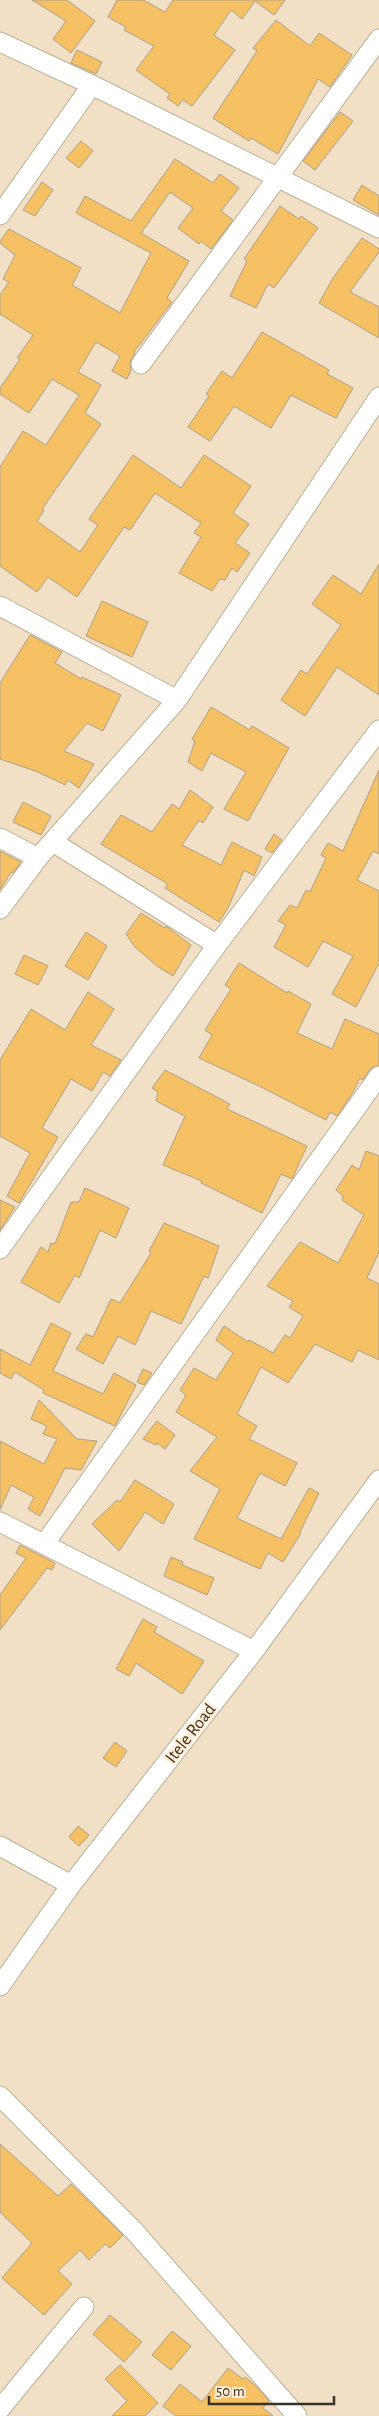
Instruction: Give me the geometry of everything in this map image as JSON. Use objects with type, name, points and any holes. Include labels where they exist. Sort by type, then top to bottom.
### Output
[{"type":"street","points":[[141,364],[276,177],[379,39]]},
{"type":"street","points":[[0,42],[92,85],[379,228]]},
{"type":"street","points":[[0,216],[92,85]]},
{"type":"street","points":[[0,909],[38,858],[177,700],[379,398]]},
{"type":"street","points":[[0,606],[177,700]]},
{"type":"street","points":[[0,1249],[217,945],[379,730]]},
{"type":"street","points":[[0,838],[38,858]]},
{"type":"street","points":[[53,842],[217,945]]},
{"type":"street","points":[[45,1543],[379,1076]]},
{"type":"street","name":"Itele Road","points":[[0,1986],[71,1885],[254,1651],[379,1480]]},
{"type":"street","points":[[0,1522],[45,1543],[254,1651]]},
{"type":"street","points":[[0,1846],[71,1885]]},
{"type":"street","points":[[0,2096],[135,2232],[294,2415]]},
{"type":"street","points":[[0,2409],[84,2307]]},
{"type":"building","points":[[32,0],[67,0],[95,21],[71,53],[53,39],[66,21]]},
{"type":"building","points":[[117,0],[143,0],[165,12],[173,0],[285,0],[274,15],[255,1],[242,19],[231,10],[214,35],[235,50],[192,106],[183,100],[178,106],[167,98],[170,94],[136,70],[154,46],[124,30],[126,27],[108,17]]},
{"type":"building","points":[[276,20],[310,46],[319,33],[352,55],[330,87],[318,79],[278,154],[251,138],[249,141],[213,118],[257,51],[253,48]]},
{"type":"building","points":[[77,50],[102,62],[96,74],[71,63]]},
{"type":"building","points":[[340,112],[353,121],[315,170],[303,161]]},
{"type":"building","points":[[81,141],[93,151],[79,168],[66,158]]},
{"type":"building","points":[[175,159],[213,183],[220,174],[239,188],[221,211],[233,220],[211,249],[201,241],[199,244],[178,228],[193,208],[170,192],[141,233],[189,261],[167,298],[172,302],[134,352],[130,362],[131,370],[127,379],[112,371],[120,356],[96,342],[78,372],[101,385],[85,413],[101,424],[42,509],[44,510],[37,521],[80,552],[98,525],[89,519],[133,455],[181,488],[204,455],[251,486],[233,513],[249,524],[235,543],[250,553],[237,572],[232,568],[225,580],[220,579],[212,591],[179,573],[201,537],[194,533],[201,523],[155,493],[130,530],[124,527],[77,597],[48,577],[37,592],[0,566],[0,467],[23,431],[46,445],[79,395],[52,379],[29,413],[0,394],[0,388],[20,359],[17,358],[33,335],[0,314],[0,295],[9,282],[3,279],[15,255],[0,241],[9,229],[81,268],[72,285],[120,313],[151,253],[76,213],[85,196],[131,221]]},
{"type":"building","points":[[42,182],[53,190],[35,216],[23,210]]},
{"type":"building","points":[[362,185],[379,196],[379,215],[353,200]]},
{"type":"building","points":[[280,206],[299,219],[301,216],[318,228],[274,288],[268,284],[256,308],[230,296],[247,261],[244,259]]},
{"type":"building","points":[[362,238],[379,249],[379,252],[350,292],[379,307],[379,338],[319,303],[333,278]]},
{"type":"building","points":[[262,332],[329,370],[327,374],[353,388],[336,418],[291,395],[271,428],[234,406],[210,441],[188,427],[209,396],[206,394],[222,371],[232,378]]},
{"type":"building","points":[[379,564],[379,695],[337,667],[305,716],[281,700],[301,670],[307,674],[341,625],[312,604],[333,575],[361,594]]},
{"type":"building","points":[[102,601],[148,622],[132,657],[86,636]]},
{"type":"building","points":[[30,635],[62,652],[55,663],[81,679],[82,677],[121,695],[103,731],[87,723],[64,751],[94,764],[79,788],[68,780],[65,785],[38,772],[0,759],[0,683]]},
{"type":"building","points":[[211,707],[250,730],[252,726],[289,748],[248,821],[224,809],[246,772],[211,753],[202,771],[188,762],[195,741],[192,739]]},
{"type":"building","points":[[379,770],[379,854],[373,851],[357,880],[379,891],[379,963],[356,1007],[332,994],[353,956],[323,941],[308,967],[274,947],[286,925],[278,921],[290,905],[297,908],[306,890],[310,892],[326,858],[321,855],[328,843],[343,851]]},
{"type":"building","points":[[190,790],[213,807],[203,823],[199,820],[182,845],[221,865],[232,842],[262,857],[254,876],[244,870],[228,908],[219,922],[165,888],[168,884],[101,844],[121,815],[152,832],[172,804],[179,809]]},
{"type":"building","points":[[23,802],[51,816],[41,835],[13,822]]},
{"type":"building","points":[[274,834],[282,840],[272,853],[265,849]]},
{"type":"building","points":[[0,851],[21,862],[13,873],[11,872],[0,890]]},
{"type":"building","points":[[141,913],[165,928],[166,926],[191,945],[173,976],[157,966],[135,947],[126,934]]},
{"type":"building","points":[[86,932],[107,946],[88,980],[65,966]]},
{"type":"building","points":[[24,955],[48,966],[38,985],[15,974]]},
{"type":"building","points":[[239,963],[287,993],[288,991],[311,1004],[297,1033],[332,1049],[345,1019],[379,1034],[379,1065],[370,1069],[363,1080],[360,1078],[337,1116],[330,1112],[326,1120],[199,1058],[212,1035],[205,1030],[231,989],[225,985]]},
{"type":"building","points":[[88,992],[114,1009],[91,1045],[121,1060],[110,1076],[103,1072],[92,1091],[71,1079],[42,1128],[58,1137],[19,1203],[7,1196],[30,1153],[0,1136],[0,1060],[31,1009],[65,1030]]},
{"type":"building","points":[[165,1070],[230,1104],[227,1109],[307,1146],[292,1179],[281,1174],[262,1213],[201,1183],[202,1181],[163,1165],[185,1116],[156,1101],[158,1092],[152,1088]]},
{"type":"building","points":[[366,1151],[379,1156],[379,1252],[367,1278],[379,1284],[379,1360],[358,1350],[352,1362],[315,1344],[288,1383],[261,1367],[237,1414],[257,1426],[249,1439],[297,1463],[285,1486],[260,1473],[237,1518],[281,1539],[309,1488],[319,1493],[301,1533],[283,1562],[268,1553],[260,1569],[194,1539],[220,1489],[190,1471],[217,1437],[176,1412],[186,1395],[180,1390],[194,1368],[216,1380],[233,1353],[216,1340],[224,1326],[248,1342],[249,1340],[273,1353],[285,1335],[290,1338],[303,1316],[289,1307],[293,1301],[267,1286],[300,1242],[338,1263],[364,1215],[342,1200],[343,1196],[336,1190],[352,1165],[359,1170]]},
{"type":"building","points":[[85,1188],[129,1208],[116,1238],[100,1230],[79,1278],[75,1275],[59,1303],[21,1282],[41,1247],[48,1252],[51,1243],[55,1244],[71,1202],[79,1202]]},
{"type":"building","points":[[0,1200],[15,1207],[0,1230]]},
{"type":"building","points":[[164,1223],[219,1246],[208,1278],[204,1276],[181,1324],[151,1311],[135,1345],[118,1336],[103,1364],[76,1349],[86,1334],[93,1337],[111,1299],[120,1303],[151,1253],[149,1251]]},
{"type":"building","points":[[51,1323],[71,1333],[53,1371],[103,1394],[114,1373],[136,1385],[115,1426],[43,1393],[44,1390],[15,1372],[11,1379],[0,1373],[0,1349],[30,1365]]},
{"type":"building","points":[[143,1369],[152,1373],[144,1385],[137,1382]]},
{"type":"building","points":[[39,1400],[77,1439],[97,1441],[81,1470],[65,1468],[40,1516],[28,1509],[34,1497],[11,1485],[0,1510],[0,1441],[44,1464],[57,1439],[43,1434],[47,1426],[31,1419]]},
{"type":"building","points":[[157,1421],[175,1435],[165,1449],[157,1443],[156,1445],[143,1439]]},
{"type":"building","points":[[135,1480],[174,1504],[163,1524],[145,1512],[119,1551],[92,1524],[117,1500],[120,1502]]},
{"type":"building","points":[[20,1545],[55,1563],[52,1570],[47,1568],[0,1630],[0,1595],[26,1558],[16,1553]]},
{"type":"building","points":[[171,1557],[183,1562],[182,1565],[214,1578],[207,1595],[164,1576]]},
{"type":"building","points":[[143,1619],[157,1627],[154,1632],[204,1661],[182,1694],[136,1663],[129,1676],[116,1669]]},
{"type":"building","points":[[115,1742],[127,1751],[116,1767],[103,1758]]},
{"type":"building","points":[[78,1826],[89,1835],[79,1846],[69,1837]]},
{"type":"building","points":[[0,2144],[58,2196],[71,2184],[123,2235],[110,2248],[105,2244],[89,2260],[80,2250],[58,2271],[72,2284],[44,2315],[2,2278],[32,2243],[0,2212]]},
{"type":"building","points":[[110,2315],[142,2342],[124,2362],[93,2334]]},
{"type":"building","points":[[172,2331],[191,2346],[171,2370],[152,2355]]},
{"type":"building","points":[[120,2365],[158,2403],[145,2416],[112,2416],[127,2401],[105,2379]]},
{"type":"building","points":[[228,2368],[243,2379],[245,2377],[257,2387],[269,2401],[263,2408],[273,2416],[176,2416],[163,2406],[180,2384],[202,2402]]}]
